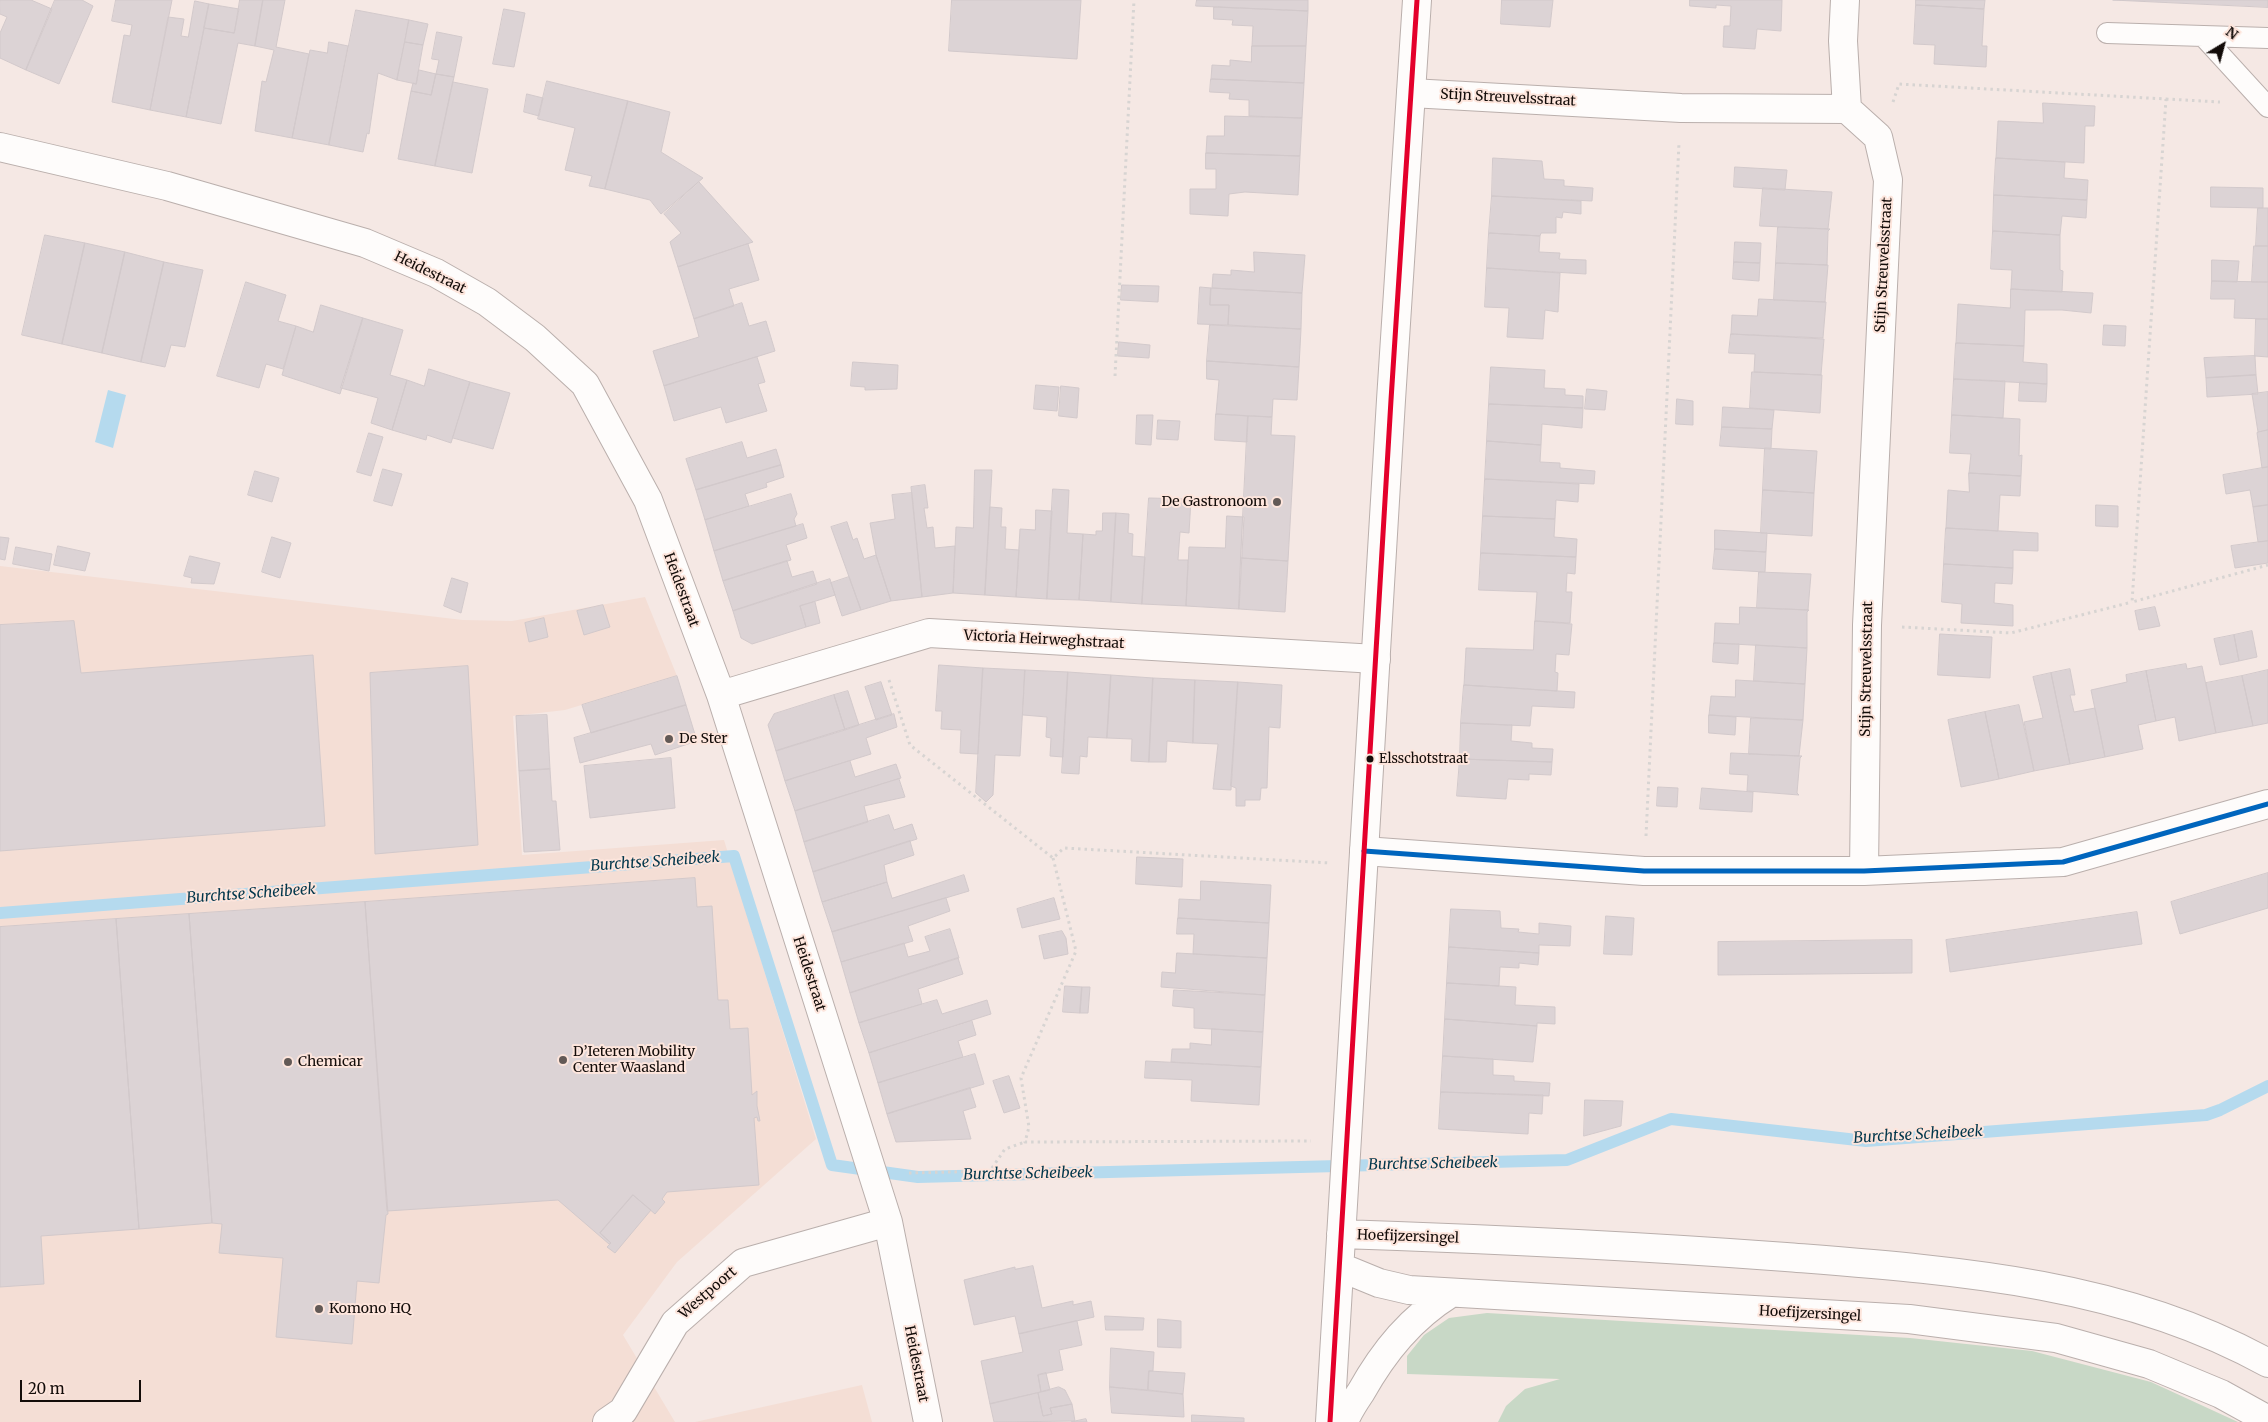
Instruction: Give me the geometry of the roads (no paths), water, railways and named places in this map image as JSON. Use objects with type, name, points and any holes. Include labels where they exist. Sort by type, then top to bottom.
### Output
[{"type":"street","points":[[1330,1422],[1417,0]]},
{"type":"street","points":[[1845,0],[1843,42],[1847,109]]},
{"type":"street","name":"Stijn Streuvelsstraat","points":[[1412,93],[1681,108],[1847,109],[1878,137],[1888,180],[1867,625],[1864,871]]},
{"type":"street","name":"Heidestraat","points":[[0,147],[166,186],[365,243],[436,273],[487,302],[535,338],[585,384],[648,500],[721,695],[888,1222],[928,1422]]},
{"type":"street","name":"Victoria Heirweghstraat","points":[[721,695],[928,634],[1376,659]]},
{"type":"street","points":[[1364,858],[1644,871],[1864,871],[2063,862],[2268,804]]},
{"type":"street","name":"Westpoort","points":[[618,1418],[675,1323],[743,1263],[888,1222]]},
{"type":"street","name":"Hoefijzersingel","points":[[1341,1234],[1704,1251],[1912,1267],[2041,1285],[2146,1309],[2238,1346],[2268,1362]]},
{"type":"street","name":"Hoefijzersingel","points":[[1340,1267],[1379,1283],[1402,1288],[1451,1293],[1908,1319],[2056,1338],[2149,1364],[2221,1394],[2268,1420]]},
{"type":"street","points":[[1344,1422],[1379,1359],[1407,1326],[1432,1305],[1451,1293]]},
{"type":"lane","points":[[2107,33],[2268,38]]},
{"type":"lane","points":[[2203,36],[2267,105]]},
{"type":"water","points":[[108,390],[126,395],[113,448],[95,442]]},
{"type":"waterway","name":"Burchtse Scheibeek","points":[[0,913],[734,856],[832,1165],[918,1177],[1567,1160],[1671,1119],[1866,1141],[2206,1115],[2268,1086]]},
{"type":"place","name":"De Gastronoom","points":[[1277,502]]},
{"type":"place","name":"De Ster","points":[[669,739]]},
{"type":"place","name":"Elsschotstraat","points":[[1370,759]]},
{"type":"place","name":"D’Ieteren Mobility Center Waasland","points":[[563,1060]]},
{"type":"place","name":"Chemicar","points":[[288,1062]]},
{"type":"place","name":"Komono HQ","points":[[319,1309]]}]
